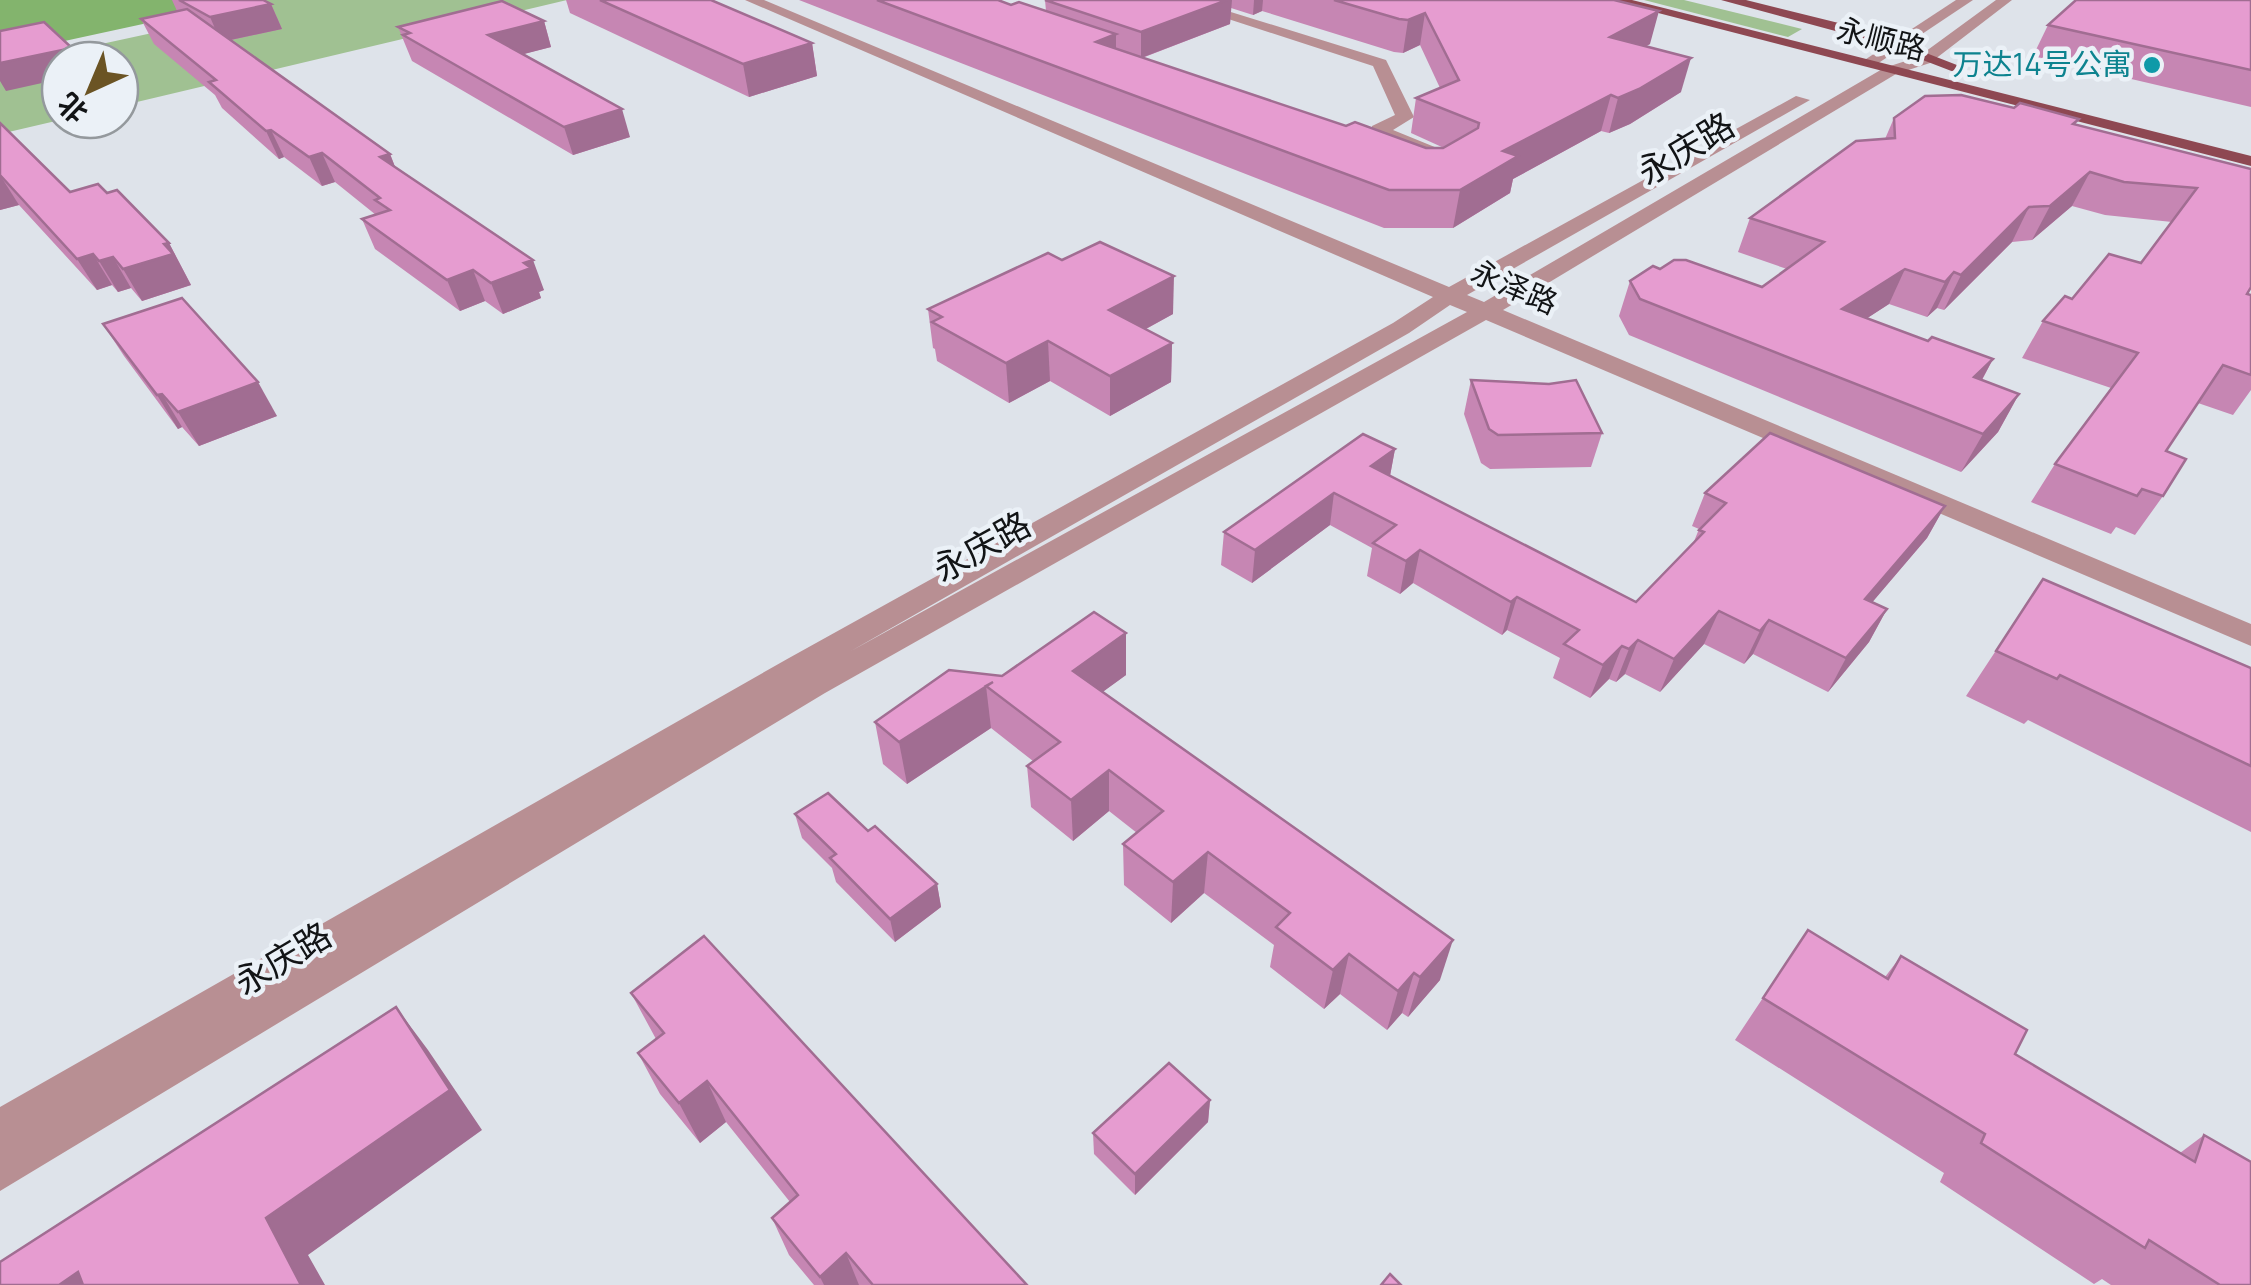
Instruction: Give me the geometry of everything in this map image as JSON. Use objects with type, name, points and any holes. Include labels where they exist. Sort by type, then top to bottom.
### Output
[{"type":"main road","name":"永顺路","points":[[1615,0],[2058,93]]},
{"type":"main road","name":"永顺路","points":[[1728,0],[1894,60],[2251,160]]},
{"type":"street","name":"永泽路","points":[[752,0],[2251,636]]},
{"type":"street","points":[[1177,0],[1380,63],[1405,117],[1378,130],[1460,160],[1444,169]]},
{"type":"street","name":"永庆路","points":[[0,1170],[814,685],[1487,310],[1894,60],[1966,0]]},
{"type":"street","name":"永庆路","points":[[0,1130],[800,666],[1401,328],[1452,294],[2005,0]]},
{"type":"green space","points":[[0,0],[249,1],[69,40],[40,40],[40,46],[0,55]]},
{"type":"green space","points":[[257,0],[567,0],[140,101],[140,40],[120,40],[268,8]]},
{"type":"green space","points":[[1644,0],[1684,0],[1802,29],[1788,37]]},
{"type":"green space","points":[[40,57],[40,125],[0,134],[0,66]]},
{"type":"building","points":[[179,0],[263,0],[271,4],[210,17]]},
{"type":"building","points":[[600,0],[711,0],[812,43],[743,64]]},
{"type":"building","points":[[877,0],[998,0],[1011,5],[1019,2],[1116,34],[1096,42],[1346,126],[1355,122],[1426,148],[1443,148],[1478,128],[1479,123],[1416,98],[1459,80],[1425,13],[1399,19],[1334,0],[1614,0],[1659,11],[1610,37],[1691,58],[1639,89],[1618,98],[1611,95],[1503,151],[1518,156],[1460,190],[1389,190]]},
{"type":"building","points":[[1045,0],[1227,0],[1141,32]]},
{"type":"building","points":[[2076,0],[2251,0],[2251,70],[2048,25]]},
{"type":"building","points":[[502,1],[544,21],[488,35],[622,109],[564,127],[403,35],[410,33],[398,27]]},
{"type":"building","points":[[187,9],[390,154],[380,157],[533,260],[524,263],[531,268],[491,283],[473,270],[447,280],[362,219],[390,210],[322,153],[309,157],[271,130],[266,131],[209,82],[216,80],[141,19]]},
{"type":"building","points":[[44,22],[63,40],[40,40],[40,55],[0,63],[0,31]]},
{"type":"building","points":[[1961,95],[2014,108],[2020,103],[2079,119],[2073,124],[2251,169],[2251,287],[2247,294],[2251,295],[2251,375],[2223,365],[2166,451],[2186,459],[2163,496],[2142,489],[2137,496],[2055,464],[2138,353],[2043,321],[2065,296],[2072,299],[2109,254],[2141,263],[2197,188],[2124,182],[2090,172],[2050,206],[2029,207],[1961,275],[1954,272],[1945,282],[1905,269],[1842,309],[1928,341],[1932,337],[1993,359],[1974,377],[2019,394],[1983,434],[1640,299],[1630,281],[1653,266],[1660,269],[1674,260],[1686,260],[1762,287],[1824,242],[1750,218],[1856,141],[1895,138],[1894,118],[1925,96]]},
{"type":"building","points":[[0,123],[70,192],[98,184],[107,193],[117,190],[169,243],[164,244],[173,254],[123,269],[113,257],[99,261],[93,254],[77,259],[0,175]]},
{"type":"building","points":[[1100,242],[1174,276],[1109,310],[1172,343],[1110,376],[1048,341],[1006,363],[932,322],[942,317],[928,309],[1048,253],[1062,260]]},
{"type":"building","points":[[182,298],[258,382],[178,412],[162,394],[157,395],[103,324]]},
{"type":"building","points":[[1471,380],[1549,384],[1576,380],[1602,433],[1498,435],[1489,429]]},
{"type":"building","points":[[1770,433],[1945,506],[1865,599],[1887,609],[1846,658],[1769,620],[1760,631],[1719,611],[1674,659],[1638,640],[1629,649],[1622,646],[1603,665],[1564,644],[1579,630],[1517,597],[1511,602],[1420,550],[1406,561],[1373,543],[1396,525],[1334,493],[1255,550],[1224,532],[1363,434],[1395,449],[1371,466],[1636,602],[1704,532],[1699,530],[1726,503],[1705,493]]},
{"type":"building","points":[[2043,579],[2251,668],[2251,766],[2060,675],[2057,679],[1996,651]]},
{"type":"building","points":[[1094,612],[1126,633],[1073,671],[1453,940],[1420,977],[1414,973],[1398,991],[1349,954],[1333,970],[1276,927],[1290,913],[1208,852],[1173,882],[1123,844],[1163,811],[1109,770],[1071,800],[1027,766],[1060,742],[986,686],[899,742],[875,722],[949,670],[1002,676]]},
{"type":"building","points":[[828,793],[868,831],[875,826],[937,884],[890,919],[830,858],[836,854],[795,814]]},
{"type":"building","points":[[1808,930],[1888,979],[1901,956],[2027,1030],[2015,1054],[2195,1162],[2204,1135],[2251,1162],[2251,1285],[2220,1285],[2149,1240],[2145,1248],[1981,1143],[1985,1134],[1763,998]]},
{"type":"building","points":[[704,936],[1027,1285],[873,1285],[846,1253],[820,1277],[772,1218],[798,1195],[707,1081],[679,1103],[638,1053],[664,1033],[631,993]]},
{"type":"building","points":[[396,1007],[450,1090],[266,1218],[301,1285],[83,1285],[78,1272],[59,1285],[0,1285],[0,1262]]},
{"type":"building","points":[[1169,1063],[1210,1100],[1135,1174],[1093,1133]]},
{"type":"building","points":[[1390,1274],[1401,1285],[1381,1285]]},
{"type":"place","name":"万达14号公寓","points":[[2152,65]]}]
